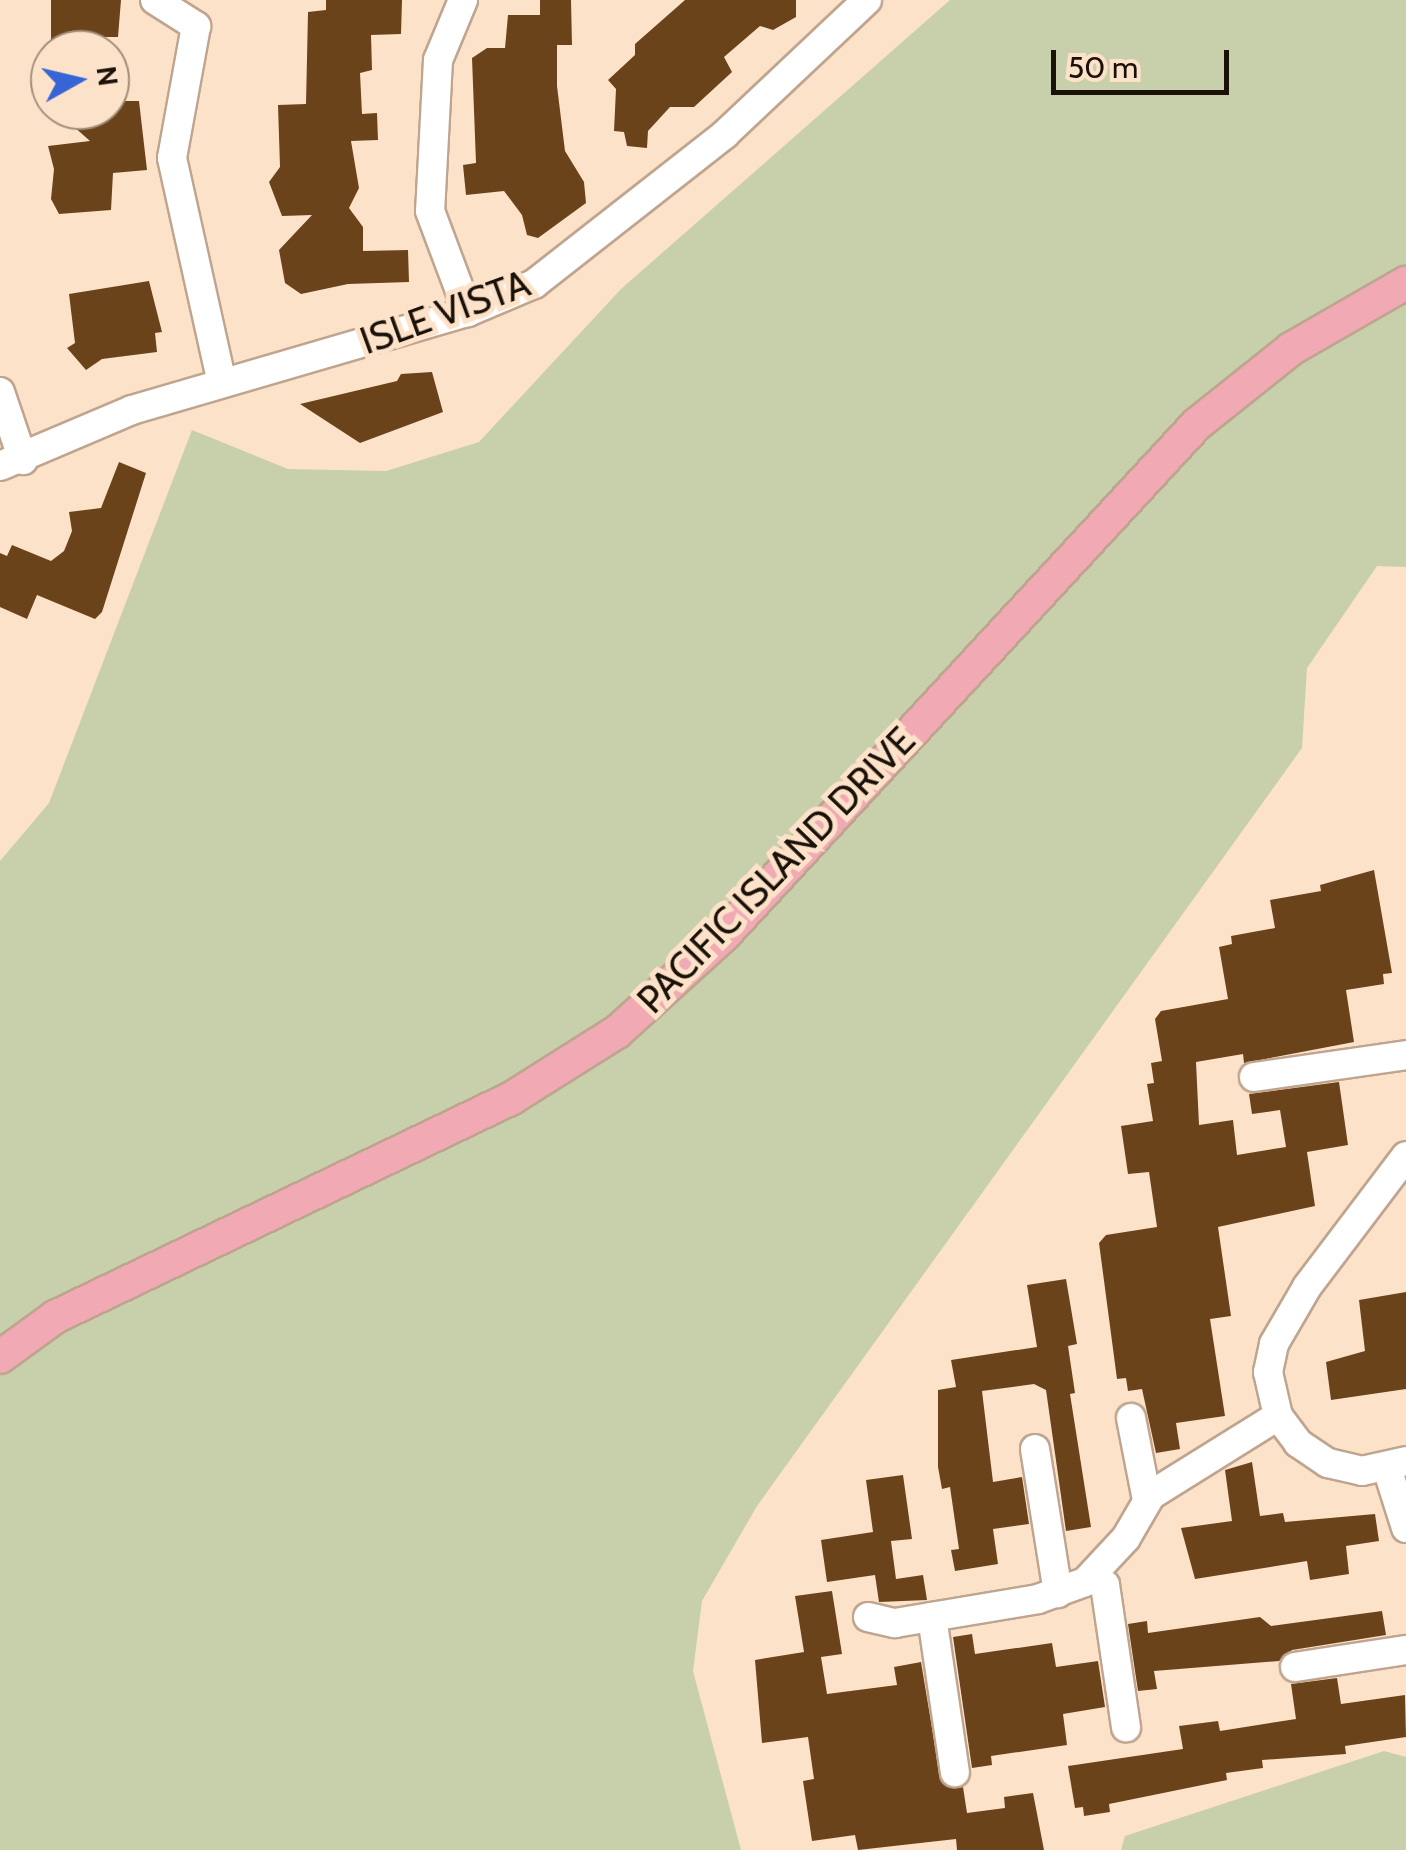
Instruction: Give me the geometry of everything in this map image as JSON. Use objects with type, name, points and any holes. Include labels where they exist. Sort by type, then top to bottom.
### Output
[{"type":"main road","name":"PACIFIC ISLAND DRIVE","points":[[0,1357],[55,1317],[512,1098],[617,1032],[723,936],[1196,424],[1291,349],[1406,283]]},
{"type":"street","points":[[155,0],[196,26],[172,158],[222,382]]},
{"type":"street","points":[[463,0],[438,60],[430,211],[468,312]]},
{"type":"street","name":"ISLE VISTA","points":[[11,463],[132,410],[468,312],[534,284],[589,246],[725,134],[867,0]]},
{"type":"street","points":[[0,392],[11,463]]},
{"type":"street","points":[[1254,1077],[1406,1055]]},
{"type":"street","points":[[1406,1156],[1308,1287],[1274,1344],[1268,1372],[1278,1416],[1298,1443],[1328,1463],[1362,1471],[1397,1465],[1406,1528]]},
{"type":"street","points":[[868,1618],[895,1623],[1058,1594],[1092,1576],[1126,1538],[1147,1500],[1278,1416]]},
{"type":"street","points":[[1131,1418],[1147,1500]]},
{"type":"street","points":[[1035,1449],[1058,1594]]},
{"type":"street","points":[[1092,1576],[1104,1585],[1126,1727]]},
{"type":"street","points":[[932,1616],[955,1772]]},
{"type":"street","points":[[1295,1667],[1406,1650]]},
{"type":"green space","points":[[950,0],[1406,0],[1406,567],[1377,566],[1307,668],[1302,748],[757,1506],[702,1601],[693,1671],[741,1850],[0,1850],[0,861],[49,803],[192,430],[288,469],[386,471],[479,442],[621,289]]},
{"type":"green space","points":[[1384,1751],[1406,1757],[1406,1850],[1121,1850],[1125,1836]]},
{"type":"building","points":[[51,0],[121,0],[119,30],[51,30]]},
{"type":"building","points":[[326,0],[402,0],[401,34],[371,35],[372,70],[360,73],[362,114],[377,113],[378,140],[351,141],[359,188],[349,208],[363,227],[363,251],[408,250],[409,282],[348,284],[301,294],[285,283],[279,250],[312,215],[282,216],[269,182],[280,167],[278,105],[306,104],[308,12],[326,10]]},
{"type":"building","points":[[540,0],[571,0],[572,45],[557,45],[557,86],[565,151],[584,182],[586,203],[538,238],[527,235],[522,215],[504,191],[466,195],[463,165],[476,163],[472,58],[487,48],[505,48],[508,15],[540,15]]},
{"type":"building","points":[[685,0],[796,0],[796,17],[773,30],[760,26],[724,57],[732,72],[694,107],[670,107],[648,131],[647,148],[627,146],[624,132],[614,131],[616,89],[608,80],[635,55],[635,44]]},
{"type":"building","points":[[130,101],[139,101],[147,170],[113,173],[111,210],[59,214],[51,199],[54,169],[48,146],[90,141],[78,130],[130,130]]},
{"type":"building","points":[[149,281],[162,332],[155,333],[157,352],[102,359],[86,370],[67,348],[75,343],[69,294]]},
{"type":"building","points":[[432,372],[443,412],[360,443],[300,404],[397,381],[401,374]]},
{"type":"building","points":[[119,462],[146,473],[102,612],[95,619],[37,595],[27,619],[0,607],[0,553],[7,556],[12,545],[51,561],[64,551],[72,531],[69,512],[101,508]]},
{"type":"building","points":[[1374,870],[1392,973],[1383,974],[1384,984],[1346,990],[1354,1042],[1244,1063],[1243,1054],[1196,1062],[1199,1125],[1233,1120],[1237,1155],[1286,1147],[1280,1110],[1252,1114],[1249,1094],[1339,1082],[1348,1145],[1307,1152],[1315,1206],[1218,1227],[1231,1316],[1210,1319],[1225,1416],[1176,1423],[1180,1449],[1156,1453],[1142,1389],[1128,1391],[1126,1378],[1117,1379],[1099,1243],[1106,1235],[1157,1227],[1149,1172],[1128,1174],[1121,1126],[1153,1121],[1147,1084],[1154,1083],[1151,1063],[1162,1061],[1155,1019],[1161,1011],[1228,999],[1219,947],[1232,944],[1231,936],[1275,928],[1270,900],[1321,891],[1320,885]]},
{"type":"building","points":[[1066,1279],[1077,1344],[1068,1346],[1075,1393],[1070,1394],[1091,1527],[1066,1531],[1046,1390],[1034,1384],[982,1391],[993,1482],[1022,1477],[1029,1524],[993,1529],[998,1564],[955,1571],[951,1550],[959,1549],[950,1487],[942,1489],[938,1467],[938,1390],[956,1387],[951,1360],[1037,1347],[1027,1285]]},
{"type":"building","points":[[1406,1292],[1406,1389],[1331,1400],[1326,1362],[1365,1351],[1359,1300]]},
{"type":"building","points":[[1252,1462],[1260,1516],[1283,1513],[1285,1522],[1375,1514],[1379,1541],[1346,1546],[1349,1574],[1310,1580],[1307,1561],[1195,1579],[1181,1528],[1232,1521],[1225,1470]]},
{"type":"building","points":[[903,1475],[912,1539],[891,1541],[896,1579],[923,1575],[927,1600],[879,1602],[875,1575],[827,1582],[821,1540],[873,1532],[866,1480]]},
{"type":"building","points":[[832,1591],[842,1654],[821,1657],[827,1694],[897,1685],[894,1667],[921,1662],[941,1782],[963,1787],[967,1813],[1005,1808],[1004,1797],[1033,1793],[1044,1850],[957,1850],[956,1839],[858,1850],[855,1835],[812,1841],[803,1781],[814,1779],[808,1737],[762,1743],[755,1660],[804,1652],[795,1596]]},
{"type":"building","points":[[1382,1611],[1386,1635],[1292,1650],[1279,1661],[1154,1671],[1157,1689],[1138,1691],[1128,1624],[1147,1621],[1148,1633],[1260,1617],[1271,1626]]},
{"type":"building","points":[[972,1634],[975,1654],[1052,1643],[1056,1667],[1098,1661],[1105,1707],[1063,1714],[1067,1745],[991,1756],[992,1765],[972,1768],[953,1637]]},
{"type":"building","points":[[1337,1678],[1341,1704],[1405,1695],[1406,1737],[1345,1746],[1346,1754],[1262,1760],[1263,1768],[1226,1773],[1227,1780],[1109,1804],[1110,1812],[1084,1816],[1083,1807],[1075,1808],[1068,1766],[1183,1749],[1179,1726],[1218,1721],[1220,1731],[1296,1719],[1291,1684]]}]
